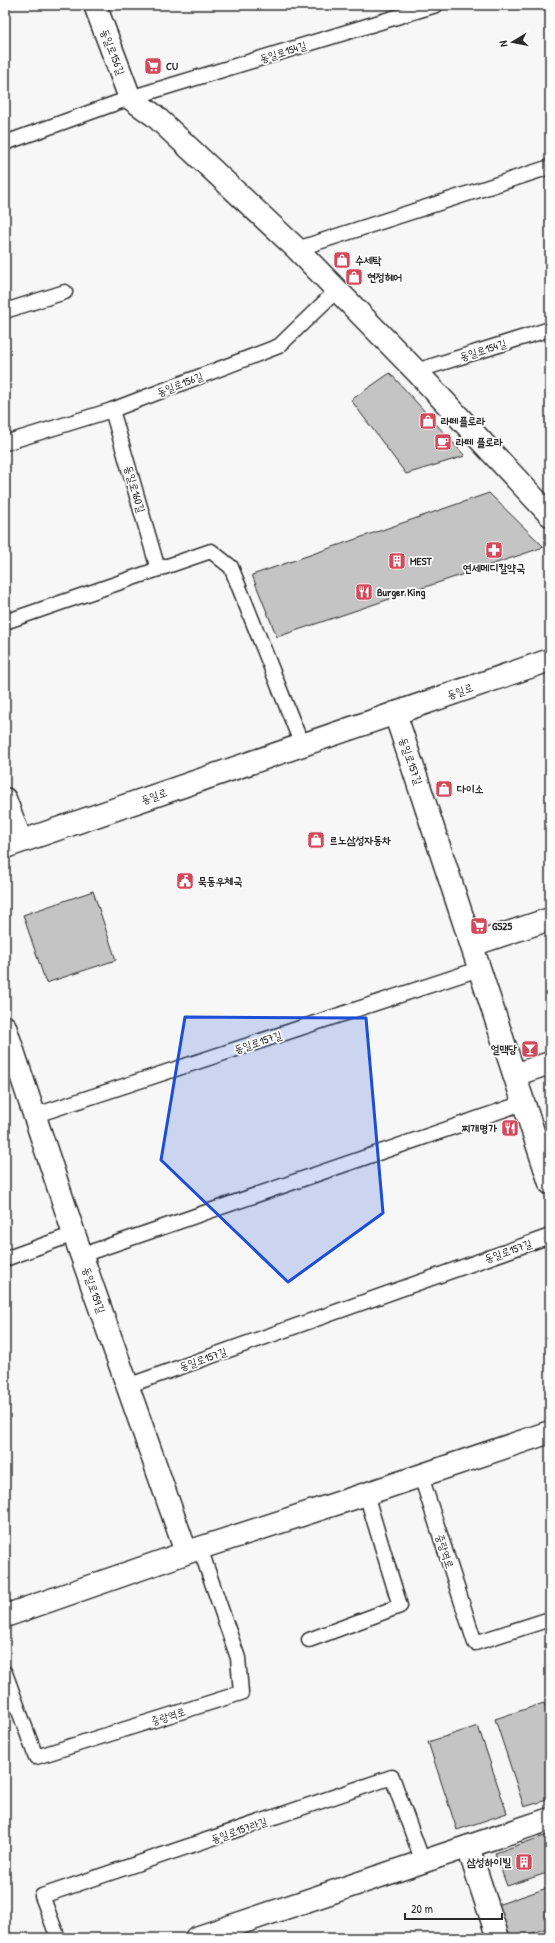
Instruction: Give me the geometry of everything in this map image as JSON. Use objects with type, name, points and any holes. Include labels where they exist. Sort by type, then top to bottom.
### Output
[{"type":"street","name":"동일로156길","points":[[95,5],[130,98]]},
{"type":"street","points":[[130,98],[155,116],[297,249],[336,291],[416,371],[550,515]]},
{"type":"street","name":"동일로","points":[[10,844],[550,660]]},
{"type":"street","name":"동일로157길","points":[[395,713],[550,1183]]},
{"type":"street","points":[[5,799],[10,844]]},
{"type":"street","points":[[472,945],[550,919]]},
{"type":"street","name":"동일로159길","points":[[5,1027],[36,1115],[74,1234],[127,1386],[193,1550]]},
{"type":"street","points":[[514,1075],[550,1064]]},
{"type":"street","points":[[5,1616],[193,1550],[421,1476],[550,1432]]},
{"type":"street","points":[[196,1938],[550,1819]]},
{"type":"street","points":[[468,1847],[498,1938]]},
{"type":"lane","name":"동일로154길","points":[[130,98],[436,5]]},
{"type":"lane","points":[[5,143],[130,98]]},
{"type":"lane","points":[[297,249],[550,167]]},
{"type":"lane","name":"동일로156길","points":[[5,443],[112,410],[279,346],[336,291]]},
{"type":"lane","points":[[5,312],[65,292]]},
{"type":"lane","name":"동일로154길","points":[[416,371],[550,329]]},
{"type":"lane","name":"동일로160길","points":[[112,410],[158,569]]},
{"type":"lane","points":[[5,622],[211,551],[231,567],[302,745]]},
{"type":"lane","name":"동일로157길","points":[[36,1115],[480,969]]},
{"type":"lane","points":[[82,1255],[523,1103]]},
{"type":"lane","points":[[5,1258],[74,1234]]},
{"type":"lane","name":"동일로157길","points":[[127,1386],[550,1236]]},
{"type":"lane","name":"중랑역로","points":[[421,1476],[475,1643],[550,1619]]},
{"type":"lane","points":[[309,1640],[400,1606],[366,1494]]},
{"type":"lane","name":"중랑역로","points":[[5,1673],[36,1757],[241,1692],[238,1658],[193,1550]]},
{"type":"lane","name":"동일로157라길","points":[[58,1938],[42,1896],[392,1777],[423,1862]]},
{"type":"highlighted area","points":[[185,1017],[366,1018],[383,1213],[288,1282],[161,1160]]},
{"type":"building","points":[[390,373],[465,456],[406,474],[351,400]]},
{"type":"building","name":"MEST","points":[[489,493],[544,547],[277,637],[252,575]]},
{"type":"building","points":[[93,891],[116,960],[46,983],[23,915]]},
{"type":"building","points":[[544,1703],[550,1720],[550,1799],[524,1807],[495,1719]]},
{"type":"building","points":[[478,1726],[507,1813],[457,1830],[428,1742]]},
{"type":"building","name":"삼성하이빌","points":[[550,1834],[550,1872],[507,1886],[495,1853]]},
{"type":"building","points":[[550,1887],[550,1927],[518,1938],[508,1938],[497,1905]]},
{"type":"place","name":"CU","points":[[153,66]]},
{"type":"place","name":"수세탁","points":[[342,260]]},
{"type":"place","name":"현정헤어","points":[[354,277]]},
{"type":"place","name":"라떼플로라","points":[[428,421]]},
{"type":"place","name":"라떼 플로라","points":[[443,442]]},
{"type":"place","name":"연세메디칼약국","points":[[494,550]]},
{"type":"place","name":"MEST","points":[[397,561]]},
{"type":"place","name":"Burger King","points":[[364,592]]},
{"type":"place","name":"다이소","points":[[444,789]]},
{"type":"place","name":"르노삼성자동차","points":[[316,840]]},
{"type":"place","name":"묵동우체국","points":[[185,881]]},
{"type":"place","name":"GS25","points":[[479,926]]},
{"type":"place","name":"얼맥당","points":[[530,1049]]},
{"type":"place","name":"찌개명가","points":[[510,1128]]},
{"type":"place","name":"삼성하이빌","points":[[524,1862]]}]
